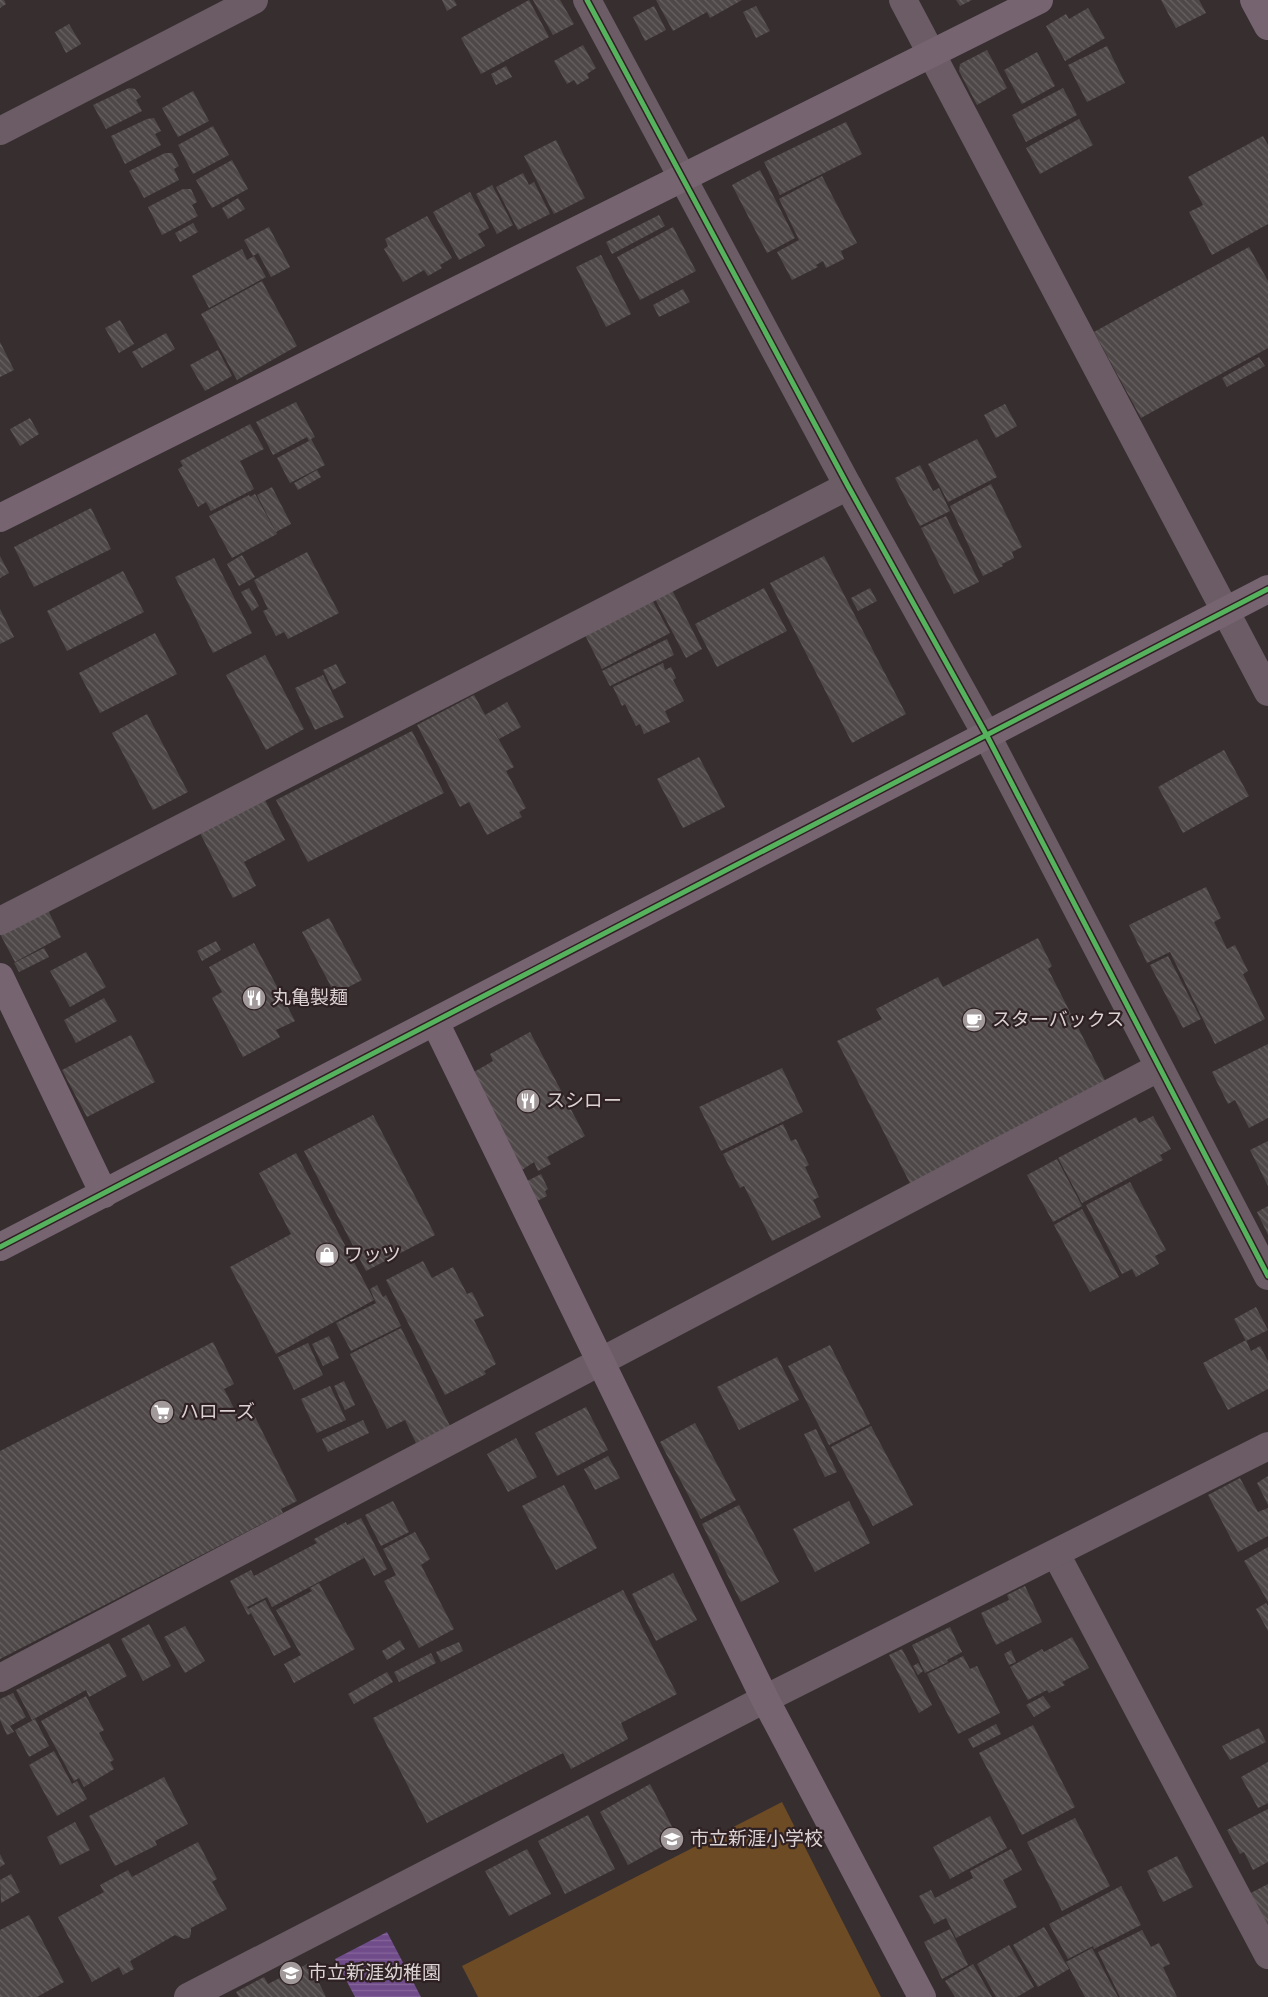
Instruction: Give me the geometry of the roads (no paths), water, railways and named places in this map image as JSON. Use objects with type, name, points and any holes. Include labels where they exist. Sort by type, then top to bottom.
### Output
[{"type":"street","points":[[0,131],[254,0]]},
{"type":"street","points":[[587,0],[848,486],[986,734],[1158,1068],[1268,1276]]},
{"type":"street","points":[[903,0],[1268,692]]},
{"type":"street","points":[[0,518],[1040,0]]},
{"type":"street","points":[[1254,0],[1268,26]]},
{"type":"street","points":[[0,921],[848,486]]},
{"type":"street","points":[[0,1247],[1268,589]]},
{"type":"street","points":[[0,978],[104,1194]]},
{"type":"street","points":[[435,1022],[766,1699],[922,1997]]},
{"type":"street","points":[[0,1678],[1158,1068]]},
{"type":"street","points":[[188,1997],[766,1699],[1268,1446]]},
{"type":"street","points":[[1056,1554],[1268,1955]]},
{"type":"place","name":"丸亀製麺","points":[[254,998]]},
{"type":"place","name":"スターバックス","points":[[974,1020]]},
{"type":"place","name":"スシロー","points":[[528,1101]]},
{"type":"place","name":"ワッツ","points":[[327,1255]]},
{"type":"place","name":"ハローズ","points":[[162,1412]]},
{"type":"place","name":"市立新涯小学校","points":[[672,1839]]},
{"type":"place","name":"市立新涯幼稚園","points":[[291,1973]]}]
